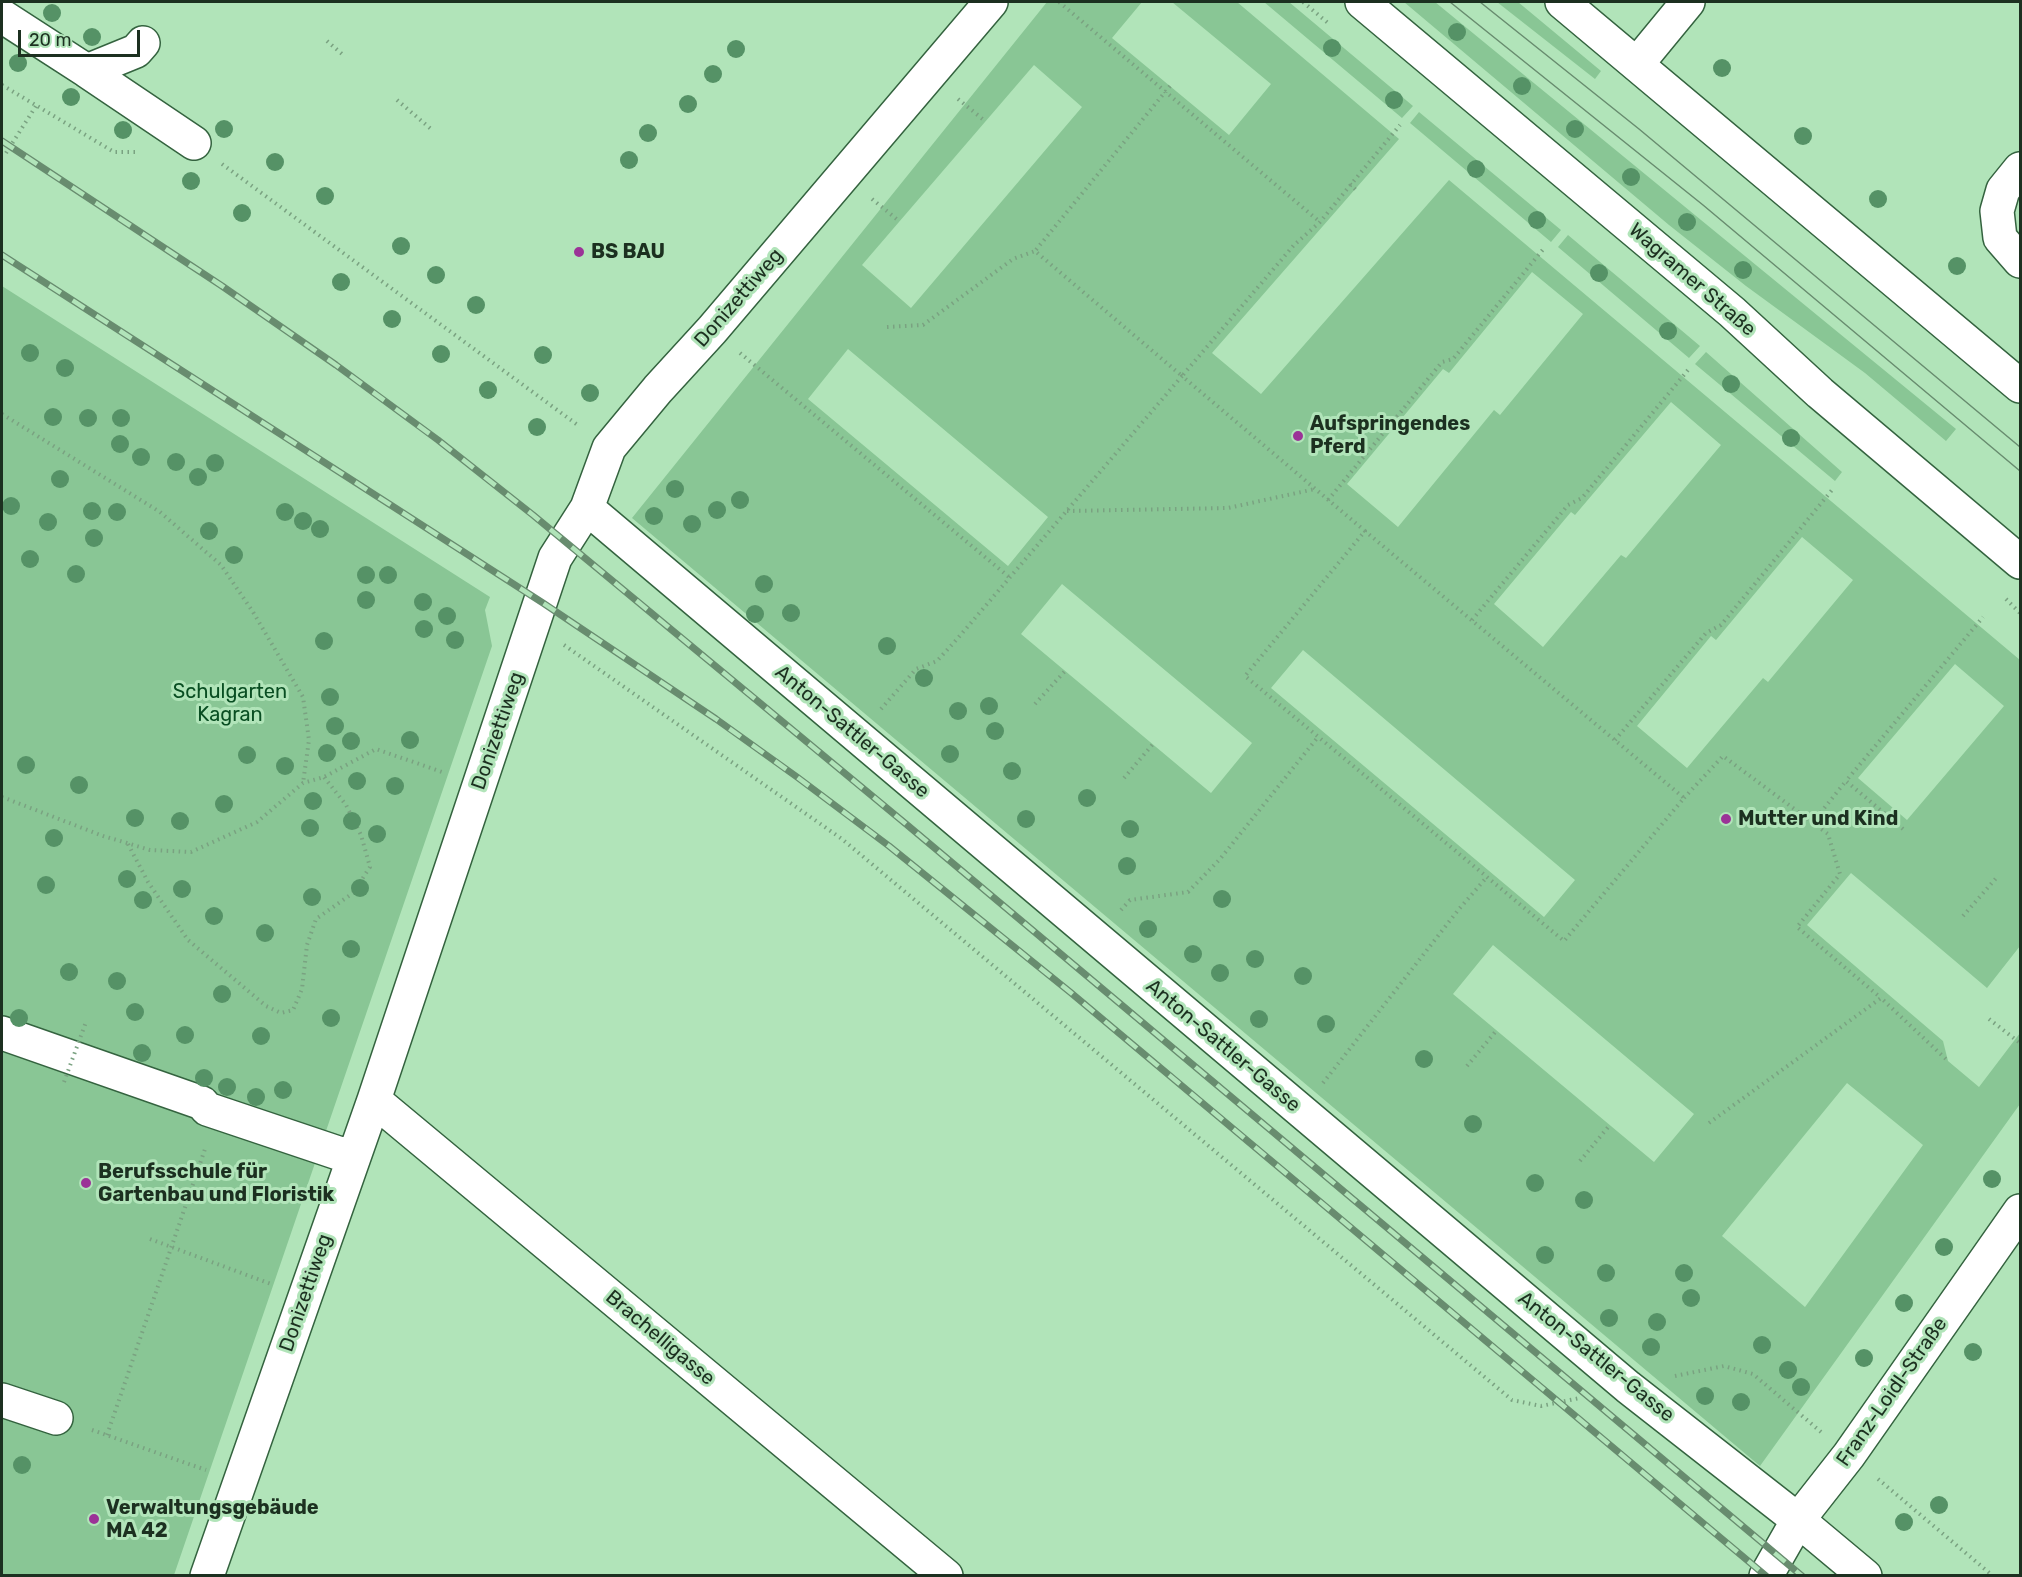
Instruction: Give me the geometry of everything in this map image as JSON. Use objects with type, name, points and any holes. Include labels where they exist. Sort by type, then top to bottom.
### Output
[{"type":"street","name":"Donizettiweg","points":[[207,1575],[374,1100],[555,558],[587,508],[609,448],[991,2]]},
{"type":"street","name":"Wagramer Straße","points":[[1362,2],[1732,312],[1820,393],[2020,562]]},
{"type":"street","points":[[1562,2],[2020,386]]},
{"type":"street","points":[[1637,64],[1688,2]]},
{"type":"street","points":[[2,16],[194,143]]},
{"type":"street","points":[[87,71],[136,51],[143,43]]},
{"type":"street","points":[[2020,169],[2004,190],[1996,211],[2001,238],[2020,261]]},
{"type":"street","name":"Anton-Sattler-Gasse","points":[[587,508],[1628,1387],[1865,1575]]},
{"type":"street","points":[[2,1033],[202,1103],[207,1109],[353,1158]]},
{"type":"street","name":"Brachelligasse","points":[[374,1100],[946,1575]]},
{"type":"street","name":"Franz-Loidl-Straße","points":[[1766,1575],[1798,1520],[1849,1455],[2020,1211]]},
{"type":"street","points":[[2,1400],[69,1422]]},
{"type":"path","points":[[1059,2],[1320,222]]},
{"type":"path","points":[[327,41],[342,54]]},
{"type":"path","points":[[2,85],[114,152]]},
{"type":"path","points":[[887,327],[923,324],[1013,259],[1035,251],[1170,86]]},
{"type":"path","points":[[952,94],[985,121]]},
{"type":"path","points":[[398,100],[431,129]]},
{"type":"path","points":[[6,153],[36,106]]},
{"type":"path","points":[[858,737],[916,669],[937,661],[944,654],[1294,245],[1320,222],[1400,125]]},
{"type":"path","points":[[194,143],[609,448]]},
{"type":"path","points":[[1350,184],[1356,190]]},
{"type":"path","points":[[866,194],[899,221]]},
{"type":"path","points":[[1328,500],[1392,427],[1442,362],[1453,359],[1545,247]]},
{"type":"path","points":[[1035,251],[1684,798]]},
{"type":"path","points":[[1242,305],[1248,310]]},
{"type":"path","points":[[1486,318],[1491,321]]},
{"type":"path","points":[[737,350],[1009,577]]},
{"type":"path","points":[[1472,620],[1568,505],[1582,498],[1688,370]]},
{"type":"path","points":[[2,414],[160,512],[221,566],[253,612],[303,696],[309,740],[303,783]]},
{"type":"path","points":[[843,439],[848,433]]},
{"type":"path","points":[[1623,448],[1629,452]]},
{"type":"path","points":[[1066,511],[1228,508],[1316,489]]},
{"type":"path","points":[[1616,740],[1706,633],[1721,625],[1832,490]]},
{"type":"path","points":[[1365,531],[1245,676],[1564,941],[1684,798],[1723,756],[1828,834],[1840,874],[1797,927],[1881,998],[1948,1061]]},
{"type":"path","points":[[969,544],[974,539]]},
{"type":"path","points":[[1524,556],[1530,561]]},
{"type":"path","points":[[1760,578],[1765,581]]},
{"type":"path","points":[[1813,822],[1983,617]]},
{"type":"path","points":[[534,624],[842,839],[1512,1400],[1541,1406],[1583,1397]]},
{"type":"path","points":[[1035,704],[1065,671]]},
{"type":"path","points":[[1665,682],[1670,687]]},
{"type":"path","points":[[1905,711],[1911,716]]},
{"type":"path","points":[[1097,939],[1130,900],[1188,892],[1220,859],[1318,737]]},
{"type":"path","points":[[1124,778],[1153,744]]},
{"type":"path","points":[[2,797],[103,836],[150,850],[191,852],[257,822],[303,783],[324,777],[376,749],[479,785]]},
{"type":"path","points":[[128,843],[148,882],[188,940],[266,1006],[281,1013],[293,1010],[302,989],[307,945],[316,919],[353,892],[370,867],[361,836],[346,805],[324,777]]},
{"type":"path","points":[[1846,781],[1903,828]]},
{"type":"path","points":[[1402,807],[1406,802]]},
{"type":"path","points":[[1963,916],[1998,876]]},
{"type":"path","points":[[1300,1111],[1459,909],[1487,877]]},
{"type":"path","points":[[1709,1123],[1881,998]]},
{"type":"path","points":[[1989,1019],[2020,1043]]},
{"type":"path","points":[[64,1082],[86,1022]]},
{"type":"path","points":[[1467,1066],[1496,1030]]},
{"type":"path","points":[[107,1435],[218,1112]]},
{"type":"path","points":[[1580,1161],[1609,1126]]},
{"type":"path","points":[[150,1239],[305,1296]]},
{"type":"path","points":[[1712,1369],[1724,1366],[1753,1374],[1829,1438]]},
{"type":"path","points":[[69,1422],[210,1471],[241,1479]]},
{"type":"path","points":[[1874,1476],[1993,1575]]},
{"type":"green space","points":[[1047,2],[1142,2],[1112,38],[1229,135],[1271,84],[1172,2],[1237,2],[1399,139],[1212,353],[1261,394],[1449,180],[2020,660],[2020,946],[1987,988],[1851,873],[1807,925],[1943,1041],[1948,1061],[1979,1087],[2020,1033],[2020,1104],[1760,1466],[632,518]],"holes":[[[1034,65],[1082,107],[911,308],[862,265]],[[1532,272],[1583,314],[1500,415],[1494,410],[1398,527],[1347,484],[1443,369],[1449,373]],[[848,349],[1048,517],[1008,566],[808,399]],[[1671,402],[1721,445],[1626,558],[1621,555],[1543,647],[1494,604],[1571,512],[1575,515]],[[1802,537],[1853,580],[1768,682],[1763,678],[1687,768],[1637,726],[1711,636],[1716,640]],[[1062,584],[1252,743],[1211,793],[1021,634]],[[1303,650],[1575,880],[1544,917],[1271,688]],[[1955,664],[2004,706],[1907,820],[1858,778]],[[1493,945],[1694,1114],[1654,1162],[1453,994]],[[1847,1083],[1923,1145],[1805,1307],[1722,1236]]]},
{"type":"green space","points":[[1264,2],[1289,2],[1413,106],[1402,118]]},
{"type":"green space","points":[[1404,2],[1435,2],[1956,429],[1946,441],[1865,373],[1746,286],[1669,225]]},
{"type":"green space","points":[[1497,2],[1518,2],[1601,71],[1595,79]]},
{"type":"green space","points":[[1419,112],[1561,230],[1551,242],[1410,123]]},
{"type":"green space","points":[[1568,235],[1700,346],[1689,358],[1558,247]]},
{"type":"green space","name":"Schulgarten Kagran","points":[[2,286],[490,597],[485,610],[492,646],[174,1575],[2,1575]]},
{"type":"green space","points":[[1706,352],[1842,472],[1835,481],[1695,364]]},
{"type":"tram line","points":[[1450,2],[1703,205],[2020,471]]},
{"type":"tram line","points":[[1480,2],[1639,129],[2020,447]]},
{"type":"railway","points":[[2,141],[222,286],[336,365],[438,440],[533,515],[906,824],[1802,1576]]},
{"type":"railway","points":[[2,255],[543,603],[716,719],[797,777],[889,846],[1070,992],[1766,1576]]},
{"type":"place","name":"BS BAU","points":[[579,252]]},
{"type":"place","name":"Aufspringendes Pferd","points":[[1298,436]]},
{"type":"place","name":"Mutter und Kind","points":[[1726,819]]},
{"type":"place","name":"Berufsschule für Gartenbau und Floristik","points":[[86,1183]]},
{"type":"place","name":"Verwaltungsgebäude MA 42","points":[[94,1519]]}]
